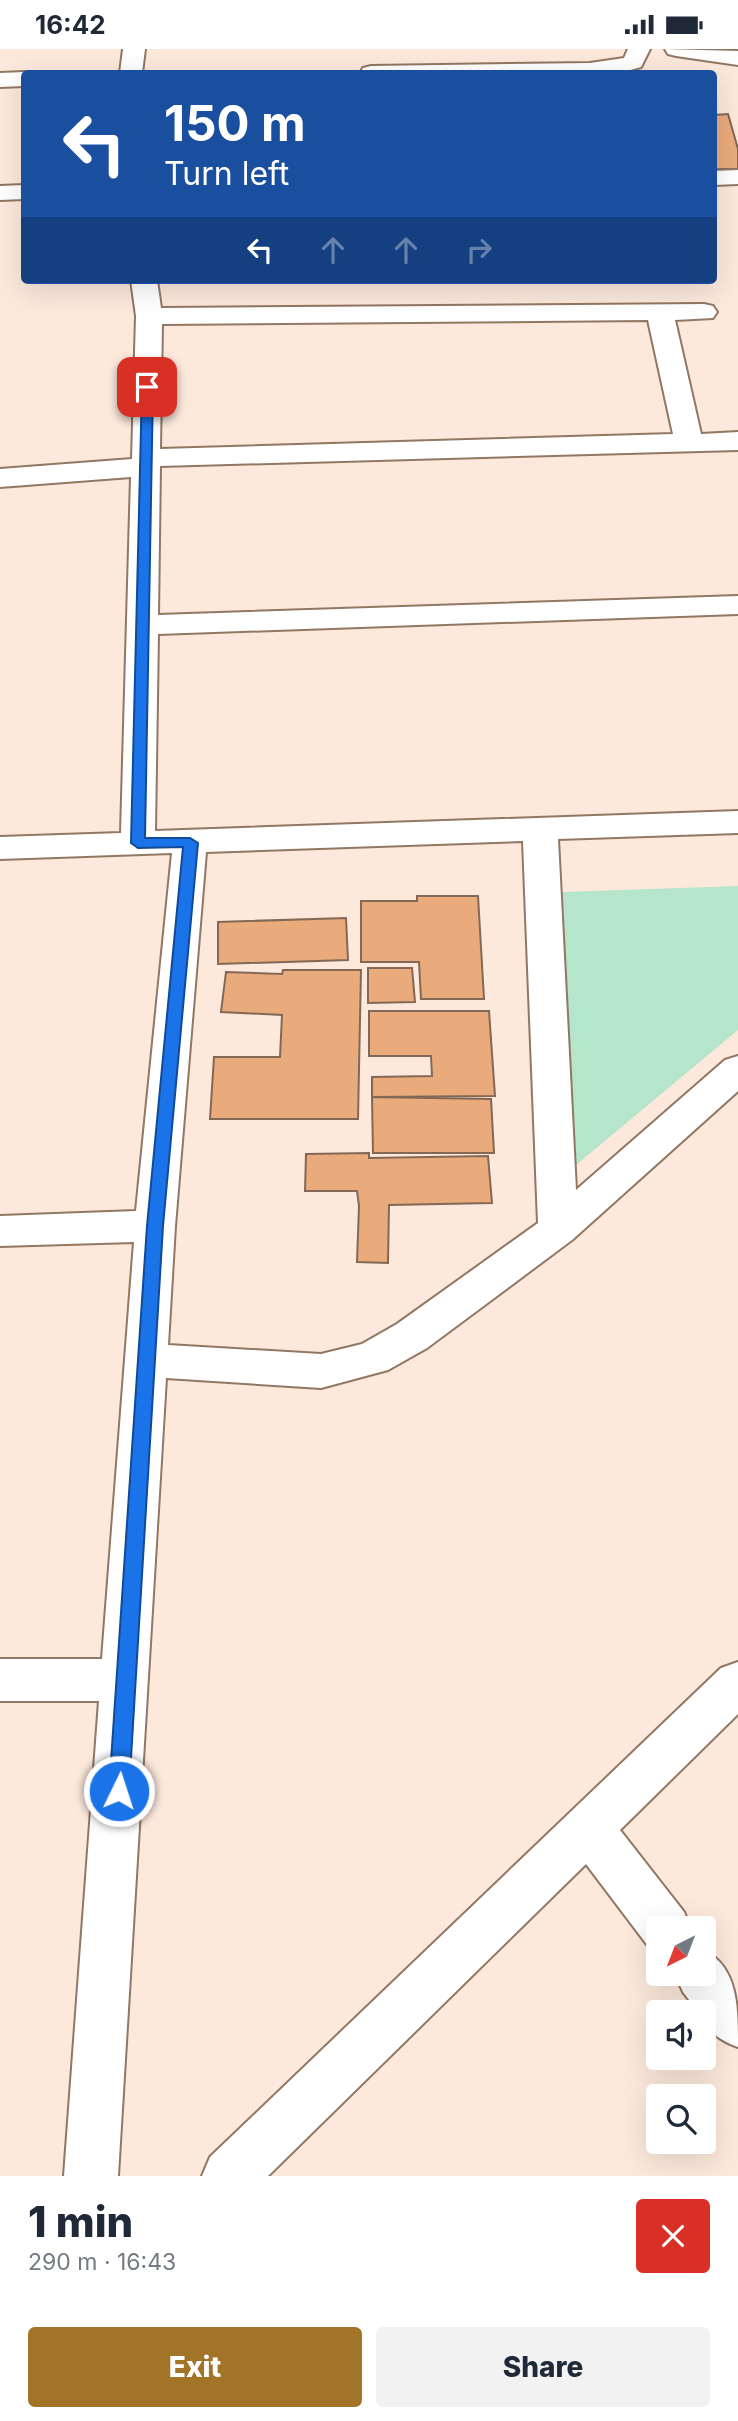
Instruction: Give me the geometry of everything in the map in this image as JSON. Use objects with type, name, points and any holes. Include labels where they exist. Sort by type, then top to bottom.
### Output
[{"type":"street","points":[[131,70],[134,49]]},
{"type":"street","points":[[495,70],[619,67],[633,62],[639,49]]},
{"type":"street","points":[[676,49],[738,58]]},
{"type":"street","points":[[0,80],[21,79]]},
{"type":"street","points":[[717,177],[738,177]]},
{"type":"street","points":[[0,193],[21,192]]},
{"type":"street","points":[[138,843],[149,316],[145,284]]},
{"type":"street","points":[[149,316],[704,312]]},
{"type":"street","points":[[660,313],[689,443]]},
{"type":"street","points":[[0,478],[146,463],[738,441]]},
{"type":"street","points":[[143,625],[738,605]]},
{"type":"street","points":[[0,848],[738,822]]},
{"type":"street","points":[[540,829],[558,1229]]},
{"type":"street","points":[[92,2176],[155,1226],[190,843]]},
{"type":"street","points":[[146,1360],[321,1371],[373,1358],[412,1336],[558,1229],[738,1069]]},
{"type":"street","points":[[0,1231],[155,1226]]},
{"type":"street","points":[[0,1680],[126,1681]]},
{"type":"street","points":[[229,2176],[738,1683]]},
{"type":"street","points":[[588,1828],[656,1916]]},
{"type":"street","points":[[710,1986],[738,2022]]},
{"type":"green space","points":[[738,886],[738,1030],[570,1170],[566,1136],[562,892]]},
{"type":"building","points":[[728,114],[738,149],[738,169],[717,169],[717,115]]},
{"type":"building","points":[[417,896],[478,896],[484,999],[421,999],[419,962],[361,962],[361,901],[417,901]]},
{"type":"building","points":[[346,918],[348,960],[218,964],[218,922]]},
{"type":"building","points":[[368,968],[412,968],[415,1002],[368,1003]]},
{"type":"building","points":[[283,970],[361,970],[358,1119],[210,1119],[214,1057],[280,1057],[282,1015],[221,1012],[226,972],[282,974]]},
{"type":"building","points":[[369,1011],[489,1011],[495,1096],[372,1097],[372,1077],[432,1076],[431,1056],[369,1056]]},
{"type":"building","points":[[372,1097],[491,1099],[494,1153],[373,1153]]},
{"type":"building","points":[[369,1153],[369,1158],[488,1156],[492,1203],[389,1205],[388,1263],[357,1262],[357,1191],[305,1191],[306,1154]]},
{"type":"route","points":[[119,1791],[155,1226],[190,843],[138,843],[147,387]]}]
